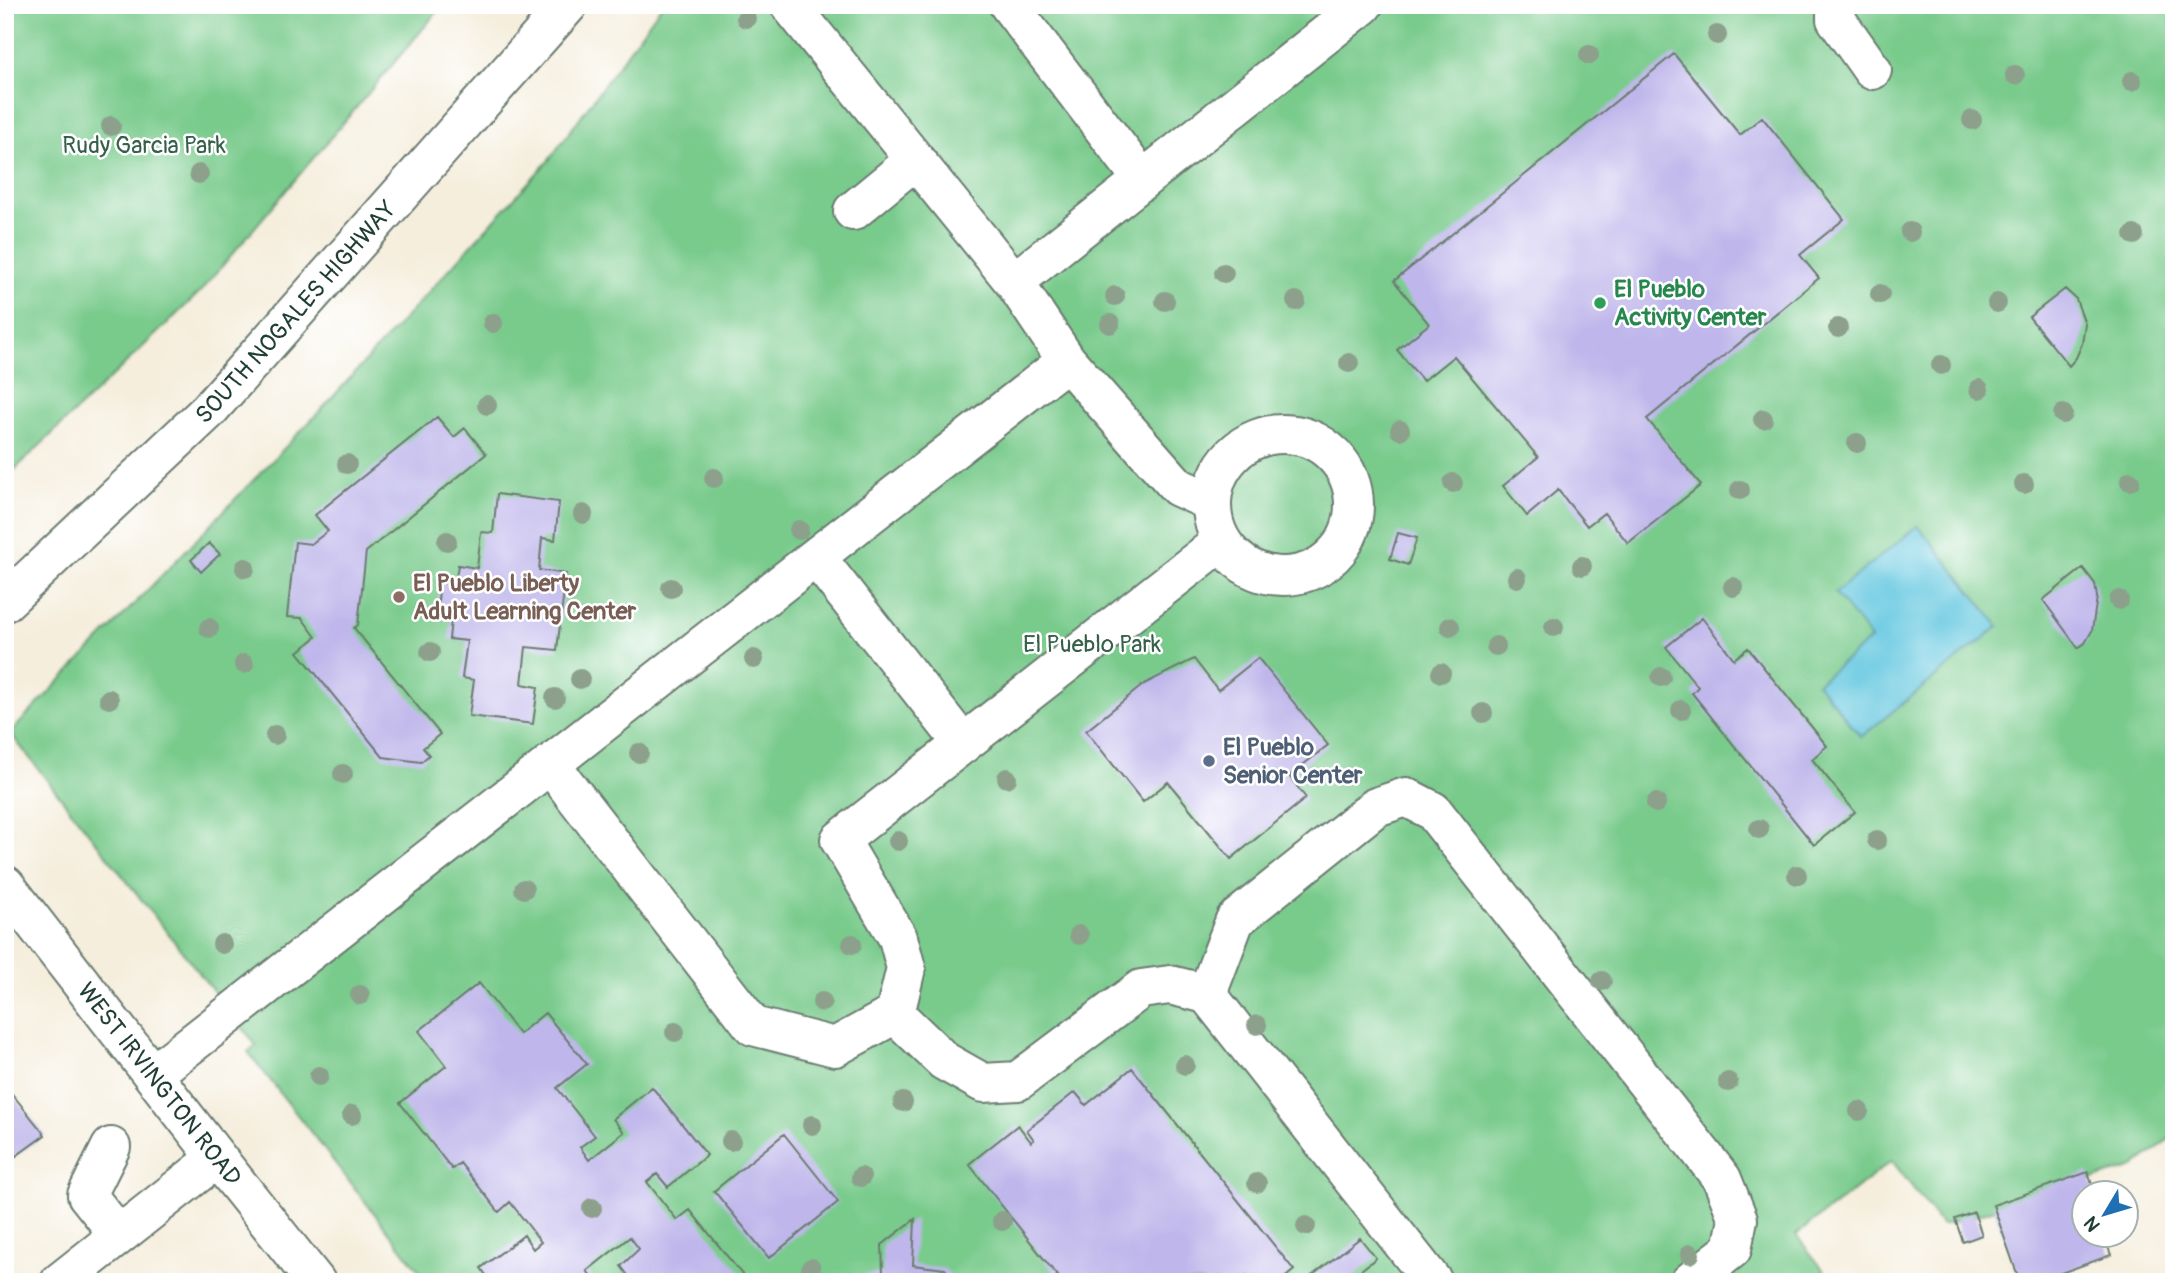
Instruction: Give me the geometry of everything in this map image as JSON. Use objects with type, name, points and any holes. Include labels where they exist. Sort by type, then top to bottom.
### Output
[{"type":"main road","name":"SOUTH NOGALES HIGHWAY","points":[[5,602],[208,411],[568,5]]},
{"type":"main road","points":[[790,5],[1014,282],[1068,361],[1178,487],[1211,502]]},
{"type":"main road","points":[[1009,5],[1142,179]]},
{"type":"main road","points":[[1014,282],[1363,5]]},
{"type":"main road","points":[[1836,5],[1836,19],[1872,70]]},
{"type":"main road","points":[[853,211],[915,160]]},
{"type":"main road","points":[[153,1074],[1068,361]]},
{"type":"main road","points":[[1269,434],[1293,434],[1315,442],[1335,456],[1348,476],[1354,499],[1352,523],[1343,545],[1326,563],[1305,574],[1281,577],[1258,573],[1237,560],[1221,542],[1213,523],[1211,502],[1216,479],[1228,458],[1247,443],[1269,434]]},
{"type":"main road","points":[[550,764],[754,1026],[835,1047],[895,1014],[906,968],[898,938],[840,840],[1221,542]]},
{"type":"main road","points":[[816,557],[963,744]]},
{"type":"main road","points":[[1207,994],[1235,920],[1376,807],[1406,797],[1433,811],[1722,1179],[1738,1219],[1732,1249],[1690,1282]]},
{"type":"main road","name":"WEST IRVINGTON ROAD","points":[[5,885],[316,1282]]},
{"type":"main road","points":[[895,1014],[944,1061],[983,1083],[1018,1081],[1141,989],[1170,985],[1207,994],[1433,1282]]},
{"type":"main road","points":[[111,1147],[86,1195],[119,1235]]},
{"type":"main road","points":[[60,1282],[217,1158]]},
{"type":"green space","name":"Rudy Garcia Park","points":[[5,5],[443,5],[201,291],[5,479]]},
{"type":"green space","name":"El Pueblo Park","points":[[662,5],[2174,5],[2174,1135],[2134,1167],[2098,1178],[2070,1178],[2070,1186],[1942,1225],[1892,1161],[1796,1235],[1833,1282],[428,1282],[248,1052],[256,1045],[10,733],[321,410],[549,160]]},
{"type":"water","points":[[1918,526],[1999,626],[1861,737],[1817,683],[1871,639],[1835,593]]},
{"type":"building","name":"El Pueblo Activity Center","points":[[1674,54],[1740,135],[1762,117],[1844,219],[1800,255],[1819,278],[1647,419],[1701,485],[1628,543],[1604,513],[1587,526],[1558,490],[1527,516],[1503,486],[1538,457],[1454,356],[1423,381],[1397,350],[1429,324],[1394,281]]},
{"type":"building","points":[[2065,289],[2076,299],[2085,324],[2082,344],[2069,366],[2029,317]]},
{"type":"building","points":[[437,417],[454,437],[465,428],[486,454],[366,552],[358,625],[354,628],[440,734],[423,748],[429,755],[421,762],[383,757],[298,652],[316,637],[302,618],[287,617],[295,542],[311,544],[328,531],[315,515]]},
{"type":"building","points":[[497,494],[559,502],[555,540],[542,538],[539,570],[566,574],[557,650],[526,647],[522,684],[538,687],[533,724],[469,716],[474,680],[462,678],[467,641],[449,639],[451,620],[436,618],[440,582],[455,584],[458,565],[477,568],[481,532],[493,533]]},
{"type":"building","points":[[1398,533],[1417,538],[1408,565],[1390,559]]},
{"type":"building","points":[[209,543],[220,554],[201,572],[191,560]]},
{"type":"building","points":[[2083,568],[2095,584],[2097,597],[2092,631],[2085,643],[2078,648],[2043,600]]},
{"type":"building","points":[[1702,618],[1734,659],[1748,648],[1827,746],[1812,759],[1855,812],[1814,845],[1692,693],[1698,687],[1666,647]]},
{"type":"building","name":"El Pueblo Senior Center","points":[[1258,658],[1328,745],[1289,776],[1306,798],[1231,859],[1168,782],[1143,802],[1086,731],[1144,684],[1194,659],[1218,690]]},
{"type":"building","points":[[479,983],[519,1034],[545,1013],[587,1064],[557,1088],[595,1136],[580,1147],[589,1160],[624,1132],[613,1119],[652,1087],[707,1155],[668,1187],[657,1174],[647,1182],[677,1220],[690,1210],[748,1282],[633,1282],[621,1266],[639,1249],[630,1237],[587,1271],[596,1282],[491,1282],[481,1268],[524,1235],[533,1249],[541,1242],[510,1202],[499,1212],[460,1163],[452,1169],[400,1103],[446,1066],[419,1031]]},
{"type":"building","points":[[1132,1068],[1294,1270],[1280,1282],[1062,1282],[969,1164],[1018,1125],[1031,1142],[1034,1140],[1027,1130],[1075,1092],[1086,1105]]},
{"type":"building","points":[[5,1085],[45,1135],[5,1164]]},
{"type":"building","points":[[784,1134],[838,1202],[769,1258],[714,1191]]},
{"type":"building","points":[[2088,1172],[2090,1178],[2071,1178]]},
{"type":"building","points":[[2070,1178],[2070,1248],[2108,1248],[2111,1255],[2036,1282],[2020,1282],[1993,1205]]},
{"type":"building","points":[[1974,1212],[1982,1235],[1963,1242],[1955,1219]]},
{"type":"building","points":[[915,1219],[913,1265],[945,1269],[955,1282],[853,1282],[862,1275],[883,1273],[882,1245]]},
{"type":"building","points":[[1360,1238],[1376,1258],[1346,1282],[1304,1282]]},
{"type":"place","name":"El Pueblo Activity Center","points":[[1600,303]]},
{"type":"place","name":"El Pueblo Liberty Adult Learning Center","points":[[399,597]]},
{"type":"place","name":"El Pueblo Senior Center","points":[[1209,761]]}]
